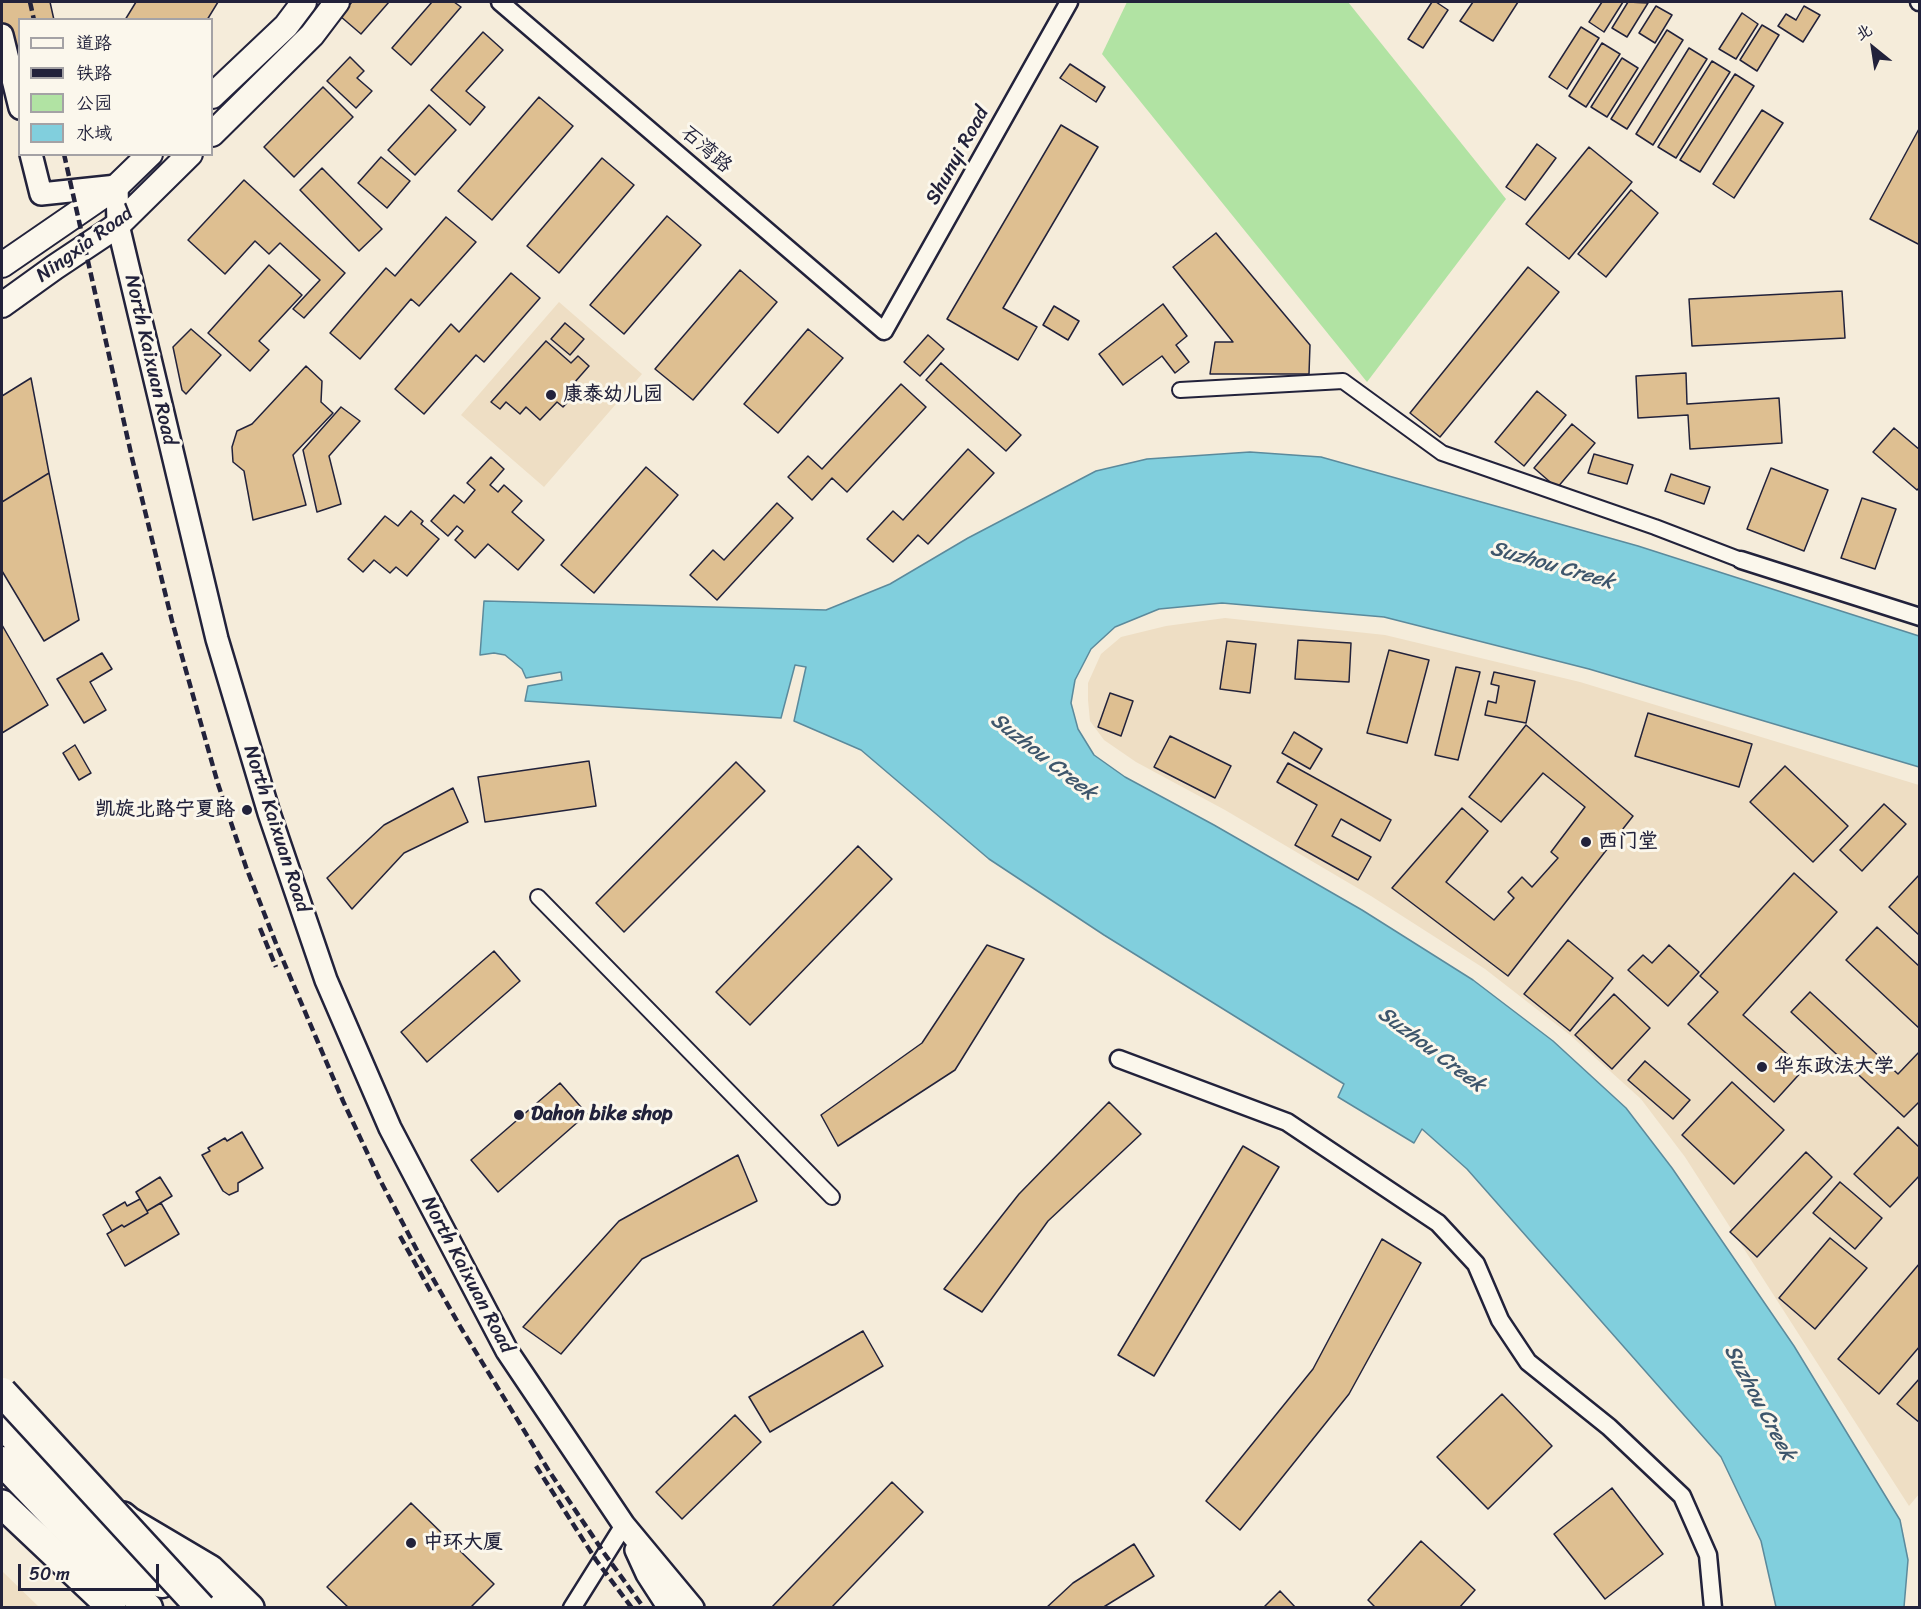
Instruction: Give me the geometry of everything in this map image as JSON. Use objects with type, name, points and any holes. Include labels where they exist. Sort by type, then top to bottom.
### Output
[{"type":"highway","points":[[2,1392],[201,1608]]},
{"type":"highway","points":[[2,1424],[78,1503],[188,1608]]},
{"type":"highway","points":[[5,1468],[148,1608]]},
{"type":"main road","points":[[213,95],[286,26],[304,2]]},
{"type":"main road","points":[[213,133],[312,35],[337,2]]},
{"type":"main road","name":"Ningxia Road","points":[[2,265],[117,186],[148,156]]},
{"type":"main road","name":"Ningxia Road","points":[[2,305],[118,225],[188,156]]},
{"type":"main road","points":[[2,1401],[220,1608]]},
{"type":"main road","points":[[5,1468],[142,1608]]},
{"type":"main road","points":[[2,1504],[112,1608]]},
{"type":"main road","points":[[129,1521],[210,1569],[250,1608]]},
{"type":"street","name":"石湾路","points":[[500,2],[884,331]]},
{"type":"street","name":"Shunyi Road","points":[[884,331],[1069,2]]},
{"type":"street","points":[[2,35],[18,100]]},
{"type":"street","points":[[32,156],[41,194],[117,186]]},
{"type":"street","name":"North Kaixuan Road","points":[[117,186],[118,225],[217,639],[269,813],[326,980],[390,1128],[507,1351],[624,1525],[693,1608]]},
{"type":"street","points":[[1180,390],[1343,381],[1442,453],[1655,527],[1741,561],[1920,616]]},
{"type":"street","points":[[538,897],[832,1197]]},
{"type":"street","points":[[1119,1059],[1287,1122],[1438,1223],[1476,1264],[1500,1320],[1528,1362],[1609,1428],[1682,1496],[1708,1555],[1713,1608]]},
{"type":"street","points":[[572,1608],[624,1525]]},
{"type":"street","name":"North Kaixuan Road","points":[[624,1525],[647,1574],[669,1608]]},
{"type":"shaded area","name":"康泰幼儿园","points":[[559,302],[642,374],[544,487],[461,415]]},
{"type":"shaded area","name":"华东政法大学","points":[[1225,618],[1385,635],[1580,682],[1919,785],[1920,1493],[1909,1506],[1685,1157],[1641,1099],[1570,1035],[1485,969],[1371,896],[1225,810],[1136,762],[1104,740],[1090,721],[1088,700],[1088,683],[1101,654],[1121,637],[1166,626]]},
{"type":"shaded area","points":[[2,1571],[39,1607],[2,1607]]},
{"type":"green space","points":[[1127,2],[1348,2],[1506,199],[1367,382],[1102,54]]},
{"type":"water","name":"Suzhou Creek","points":[[1250,452],[1321,457],[1638,546],[1919,636],[1919,767],[1589,669],[1384,617],[1222,603],[1159,609],[1115,627],[1091,649],[1075,680],[1071,703],[1078,729],[1094,755],[1125,777],[1362,910],[1473,980],[1553,1041],[1626,1108],[1672,1168],[1794,1346],[1900,1520],[1908,1560],[1904,1607],[1776,1607],[1761,1541],[1721,1457],[1467,1169],[1422,1129],[1414,1143],[1338,1097],[1344,1084],[1104,935],[989,859],[861,750],[794,721],[806,667],[795,665],[781,718],[525,701],[528,686],[562,680],[561,672],[526,678],[522,669],[505,655],[494,653],[480,655],[484,601],[826,610],[890,584],[968,538],[1096,471],[1147,459]]},
{"type":"building","points":[[2,2],[50,2],[54,18],[18,18],[18,82],[15,83],[2,23]]},
{"type":"building","points":[[136,2],[218,2],[208,18],[126,18]]},
{"type":"building","points":[[352,2],[389,2],[361,34],[340,16]]},
{"type":"building","points":[[432,2],[454,2],[461,7],[411,65],[392,48]]},
{"type":"building","points":[[1432,2],[1448,10],[1423,48],[1408,39]]},
{"type":"building","points":[[1473,2],[1518,2],[1493,41],[1460,21]]},
{"type":"building","points":[[1602,2],[1623,2],[1604,32],[1589,22]]},
{"type":"building","points":[[1628,2],[1648,3],[1627,37],[1612,28]]},
{"type":"building","points":[[1656,6],[1672,15],[1655,43],[1639,33]]},
{"type":"building","points":[[1804,6],[1820,15],[1803,42],[1778,26],[1786,14],[1796,20]]},
{"type":"building","points":[[1742,13],[1758,24],[1736,59],[1719,49]]},
{"type":"building","points":[[1762,25],[1779,35],[1757,71],[1740,60]]},
{"type":"building","points":[[1581,27],[1599,38],[1567,89],[1549,77]]},
{"type":"building","points":[[1667,30],[1683,40],[1627,129],[1611,119]]},
{"type":"building","points":[[483,32],[503,50],[466,91],[485,107],[470,125],[431,90]]},
{"type":"building","points":[[1602,43],[1620,54],[1586,107],[1569,96]]},
{"type":"building","points":[[1689,48],[1707,59],[1653,145],[1636,134]]},
{"type":"building","points":[[350,57],[364,71],[357,78],[372,91],[356,108],[327,81]]},
{"type":"building","points":[[1622,58],[1638,68],[1607,117],[1591,107]]},
{"type":"building","points":[[1712,61],[1730,72],[1676,158],[1658,147]]},
{"type":"building","points":[[1070,64],[1105,87],[1096,102],[1060,78]]},
{"type":"building","points":[[1735,74],[1754,86],[1700,172],[1680,160]]},
{"type":"building","points":[[323,87],[353,117],[294,177],[264,147]]},
{"type":"building","points":[[539,97],[573,126],[492,220],[458,191]]},
{"type":"building","points":[[429,105],[456,130],[415,175],[388,150]]},
{"type":"building","points":[[1762,110],[1783,123],[1734,198],[1713,184]]},
{"type":"building","points":[[1061,125],[1098,147],[1003,308],[1037,327],[1018,360],[947,319]]},
{"type":"building","points":[[1920,127],[1920,245],[1870,219]]},
{"type":"building","points":[[1537,144],[1556,158],[1525,200],[1506,187]]},
{"type":"building","points":[[1589,147],[1632,182],[1569,259],[1526,224]]},
{"type":"building","points":[[381,157],[410,181],[387,208],[358,183]]},
{"type":"building","points":[[602,158],[634,185],[559,273],[527,246]]},
{"type":"building","points":[[322,168],[382,229],[359,251],[300,190]]},
{"type":"building","points":[[244,180],[345,273],[304,318],[293,309],[320,280],[280,243],[269,254],[255,241],[225,274],[188,240]]},
{"type":"building","points":[[1631,190],[1658,213],[1606,277],[1578,254]]},
{"type":"building","points":[[667,216],[701,245],[624,334],[590,305]]},
{"type":"building","points":[[446,217],[476,242],[419,306],[411,299],[360,359],[330,333],[386,268],[395,276]]},
{"type":"building","points":[[1216,233],[1310,345],[1309,374],[1210,374],[1215,342],[1233,342],[1173,267]]},
{"type":"building","points":[[269,265],[302,295],[259,341],[269,350],[250,371],[208,333]]},
{"type":"building","points":[[1528,267],[1559,292],[1440,437],[1410,413]]},
{"type":"building","points":[[740,270],[777,302],[693,400],[655,369]]},
{"type":"building","points":[[511,273],[540,298],[484,362],[476,355],[424,414],[395,389],[451,324],[459,332]]},
{"type":"building","points":[[1842,291],[1845,338],[1692,346],[1689,299]]},
{"type":"building","points":[[1163,304],[1187,336],[1176,345],[1189,362],[1175,373],[1162,356],[1123,385],[1099,354]]},
{"type":"building","points":[[1054,306],[1079,321],[1068,340],[1043,325]]},
{"type":"building","points":[[565,323],[584,339],[570,355],[551,339]]},
{"type":"building","points":[[191,329],[221,355],[186,394],[182,390],[173,347]]},
{"type":"building","points":[[808,329],[843,358],[778,433],[744,404]]},
{"type":"building","points":[[928,335],[944,349],[920,376],[904,362]]},
{"type":"building","points":[[546,341],[571,363],[578,356],[589,366],[574,383],[580,389],[563,407],[557,402],[540,420],[526,407],[520,414],[506,402],[500,409],[491,402]]},
{"type":"building","points":[[941,363],[1021,435],[1006,451],[926,380]]},
{"type":"building","points":[[306,366],[322,381],[321,402],[333,413],[293,455],[306,505],[253,520],[244,471],[233,462],[232,447],[237,431],[252,424]]},
{"type":"building","points":[[1686,373],[1687,404],[1779,398],[1782,443],[1690,449],[1688,415],[1638,418],[1636,376]]},
{"type":"building","points":[[31,378],[49,473],[2,502],[2,396]]},
{"type":"building","points":[[901,384],[926,407],[847,492],[832,478],[812,500],[788,477],[808,456],[822,469]]},
{"type":"building","points":[[1537,391],[1566,415],[1524,466],[1495,442]]},
{"type":"building","points":[[341,407],[360,421],[329,456],[341,504],[317,512],[303,450]]},
{"type":"building","points":[[1572,424],[1595,443],[1557,488],[1534,468]]},
{"type":"building","points":[[1894,428],[1920,450],[1920,487],[1917,490],[1873,452]]},
{"type":"building","points":[[968,449],[994,473],[928,544],[918,535],[893,562],[867,539],[893,511],[903,520]]},
{"type":"building","points":[[1594,454],[1633,465],[1627,484],[1588,473]]},
{"type":"building","points":[[491,457],[504,469],[490,485],[498,492],[504,485],[522,501],[512,512],[544,540],[518,570],[488,544],[475,558],[455,540],[463,531],[457,526],[448,536],[431,521],[454,495],[464,503],[475,490],[467,483]]},
{"type":"building","points":[[646,467],[678,495],[594,593],[561,565]]},
{"type":"building","points":[[1771,468],[1828,490],[1804,551],[1747,529]]},
{"type":"building","points":[[49,473],[79,620],[44,641],[2,571],[2,502]]},
{"type":"building","points":[[1671,474],[1710,487],[1704,504],[1665,491]]},
{"type":"building","points":[[1862,498],[1896,509],[1875,569],[1841,558]]},
{"type":"building","points":[[777,503],[793,518],[717,600],[690,575],[713,550],[724,560]]},
{"type":"building","points":[[411,511],[423,521],[421,524],[439,539],[407,576],[396,567],[390,573],[374,560],[363,572],[348,559],[385,516],[398,526]]},
{"type":"building","points":[[2,625],[48,705],[2,733]]},
{"type":"building","points":[[1298,640],[1351,643],[1349,682],[1295,679]]},
{"type":"building","points":[[1227,641],[1256,644],[1250,693],[1220,689]]},
{"type":"building","points":[[1389,650],[1429,660],[1407,743],[1367,733]]},
{"type":"building","points":[[102,653],[112,669],[90,682],[106,710],[84,723],[57,679]]},
{"type":"building","points":[[1456,667],[1480,672],[1458,760],[1435,755]]},
{"type":"building","points":[[1494,672],[1535,681],[1526,723],[1485,715],[1488,701],[1496,703],[1499,686],[1491,684]]},
{"type":"building","points":[[1110,693],[1133,701],[1121,736],[1098,727]]},
{"type":"building","points":[[1648,713],[1752,744],[1739,787],[1635,756]]},
{"type":"building","name":"西门堂","points":[[1526,725],[1633,816],[1508,976],[1392,888],[1462,808],[1488,831],[1446,882],[1494,920],[1514,898],[1508,892],[1522,877],[1532,887],[1558,858],[1551,852],[1585,807],[1543,773],[1501,822],[1469,797]]},
{"type":"building","points":[[1294,732],[1322,749],[1310,769],[1282,753]]},
{"type":"building","points":[[1170,736],[1231,766],[1215,798],[1154,767]]},
{"type":"building","points":[[75,745],[91,773],[79,780],[63,753]]},
{"type":"building","points":[[589,761],[596,806],[485,822],[478,777]]},
{"type":"building","points":[[736,762],[765,791],[624,932],[596,903]]},
{"type":"building","points":[[1288,763],[1391,820],[1380,841],[1341,819],[1332,836],[1371,857],[1358,880],[1295,845],[1317,805],[1277,782]]},
{"type":"building","points":[[1785,766],[1848,826],[1813,862],[1750,802]]},
{"type":"building","points":[[453,788],[468,822],[404,853],[352,909],[327,878],[384,825]]},
{"type":"building","points":[[1884,804],[1906,824],[1862,871],[1840,850]]},
{"type":"building","points":[[858,846],[892,879],[750,1025],[716,992]]},
{"type":"building","points":[[1794,873],[1837,912],[1743,1015],[1804,1069],[1774,1102],[1688,1024],[1718,992],[1700,976]]},
{"type":"building","points":[[1920,874],[1920,936],[1889,907]]},
{"type":"building","points":[[1877,927],[1920,967],[1920,1029],[1846,960]]},
{"type":"building","points":[[1568,940],[1613,978],[1570,1031],[1524,994]]},
{"type":"building","points":[[987,945],[1024,959],[955,1070],[838,1146],[821,1115],[922,1043]]},
{"type":"building","points":[[1669,945],[1699,972],[1668,1006],[1628,970],[1643,955],[1652,963]]},
{"type":"building","points":[[494,951],[520,981],[427,1062],[401,1032]]},
{"type":"building","points":[[1810,992],[1898,1074],[1920,1051],[1920,1101],[1904,1117],[1791,1012]]},
{"type":"building","points":[[1614,994],[1650,1028],[1612,1069],[1575,1035]]},
{"type":"building","points":[[1645,1061],[1690,1100],[1673,1119],[1628,1080]]},
{"type":"building","points":[[1732,1082],[1784,1130],[1734,1184],[1682,1135]]},
{"type":"building","points":[[560,1083],[587,1114],[498,1192],[471,1160]]},
{"type":"building","points":[[1109,1102],[1141,1134],[1048,1221],[982,1312],[944,1289],[1019,1194]]},
{"type":"building","points":[[1898,1127],[1920,1148],[1920,1175],[1890,1207],[1854,1174]]},
{"type":"building","points":[[242,1132],[263,1168],[238,1183],[238,1191],[229,1195],[223,1191],[202,1155],[210,1151],[208,1148],[225,1138],[227,1141]]},
{"type":"building","points":[[1243,1146],[1279,1167],[1154,1376],[1118,1355]]},
{"type":"building","points":[[1806,1152],[1832,1177],[1757,1257],[1730,1232]]},
{"type":"building","points":[[738,1155],[757,1201],[642,1259],[561,1354],[523,1327],[619,1221]]},
{"type":"building","points":[[160,1177],[172,1196],[147,1211],[136,1192]]},
{"type":"building","points":[[1840,1182],[1882,1218],[1855,1249],[1813,1213]]},
{"type":"building","points":[[140,1199],[148,1213],[112,1231],[103,1215],[125,1202],[127,1206]]},
{"type":"building","points":[[161,1203],[179,1234],[125,1266],[107,1234],[122,1225],[124,1227]]},
{"type":"building","points":[[1830,1238],[1867,1268],[1815,1329],[1779,1298]]},
{"type":"building","points":[[1382,1239],[1421,1263],[1349,1394],[1240,1530],[1206,1501],[1313,1369]]},
{"type":"building","points":[[1920,1263],[1920,1346],[1879,1394],[1838,1359]]},
{"type":"building","points":[[863,1331],[883,1366],[770,1432],[749,1397]]},
{"type":"building","points":[[1920,1378],[1920,1423],[1897,1404]]},
{"type":"building","points":[[1502,1394],[1552,1446],[1488,1509],[1437,1457]]},
{"type":"building","points":[[735,1415],[761,1442],[682,1519],[656,1492]]},
{"type":"building","points":[[892,1482],[923,1512],[831,1608],[771,1608]]},
{"type":"building","points":[[1612,1488],[1663,1554],[1605,1599],[1554,1534]]},
{"type":"building","name":"中环大厦","points":[[411,1503],[494,1584],[470,1608],[349,1608],[327,1587]]},
{"type":"building","points":[[1421,1541],[1475,1590],[1459,1608],[1376,1608],[1368,1600]]},
{"type":"building","points":[[1134,1544],[1154,1576],[1102,1608],[1046,1608],[1073,1583]]},
{"type":"building","points":[[1280,1591],[1296,1608],[1263,1608]]},
{"type":"railway","points":[[30,2],[34,18]]},
{"type":"railway","points":[[64,156],[132,458],[172,621],[218,784],[246,867],[277,946],[343,1101],[379,1178],[419,1254],[461,1328],[549,1471],[644,1608]]},
{"type":"railway","points":[[260,928],[276,967]]},
{"type":"railway","points":[[400,1236],[431,1292]]},
{"type":"railway","points":[[536,1466],[596,1560],[632,1608]]},
{"type":"place","name":"康泰幼儿园","points":[[551,395]]},
{"type":"place","name":"凯旋北路宁夏路","points":[[247,810]]},
{"type":"place","name":"西门堂","points":[[1586,842]]},
{"type":"place","name":"华东政法大学","points":[[1762,1067]]},
{"type":"place","name":"Dahon bike shop","points":[[519,1115]]},
{"type":"place","name":"中环大厦","points":[[411,1543]]}]
